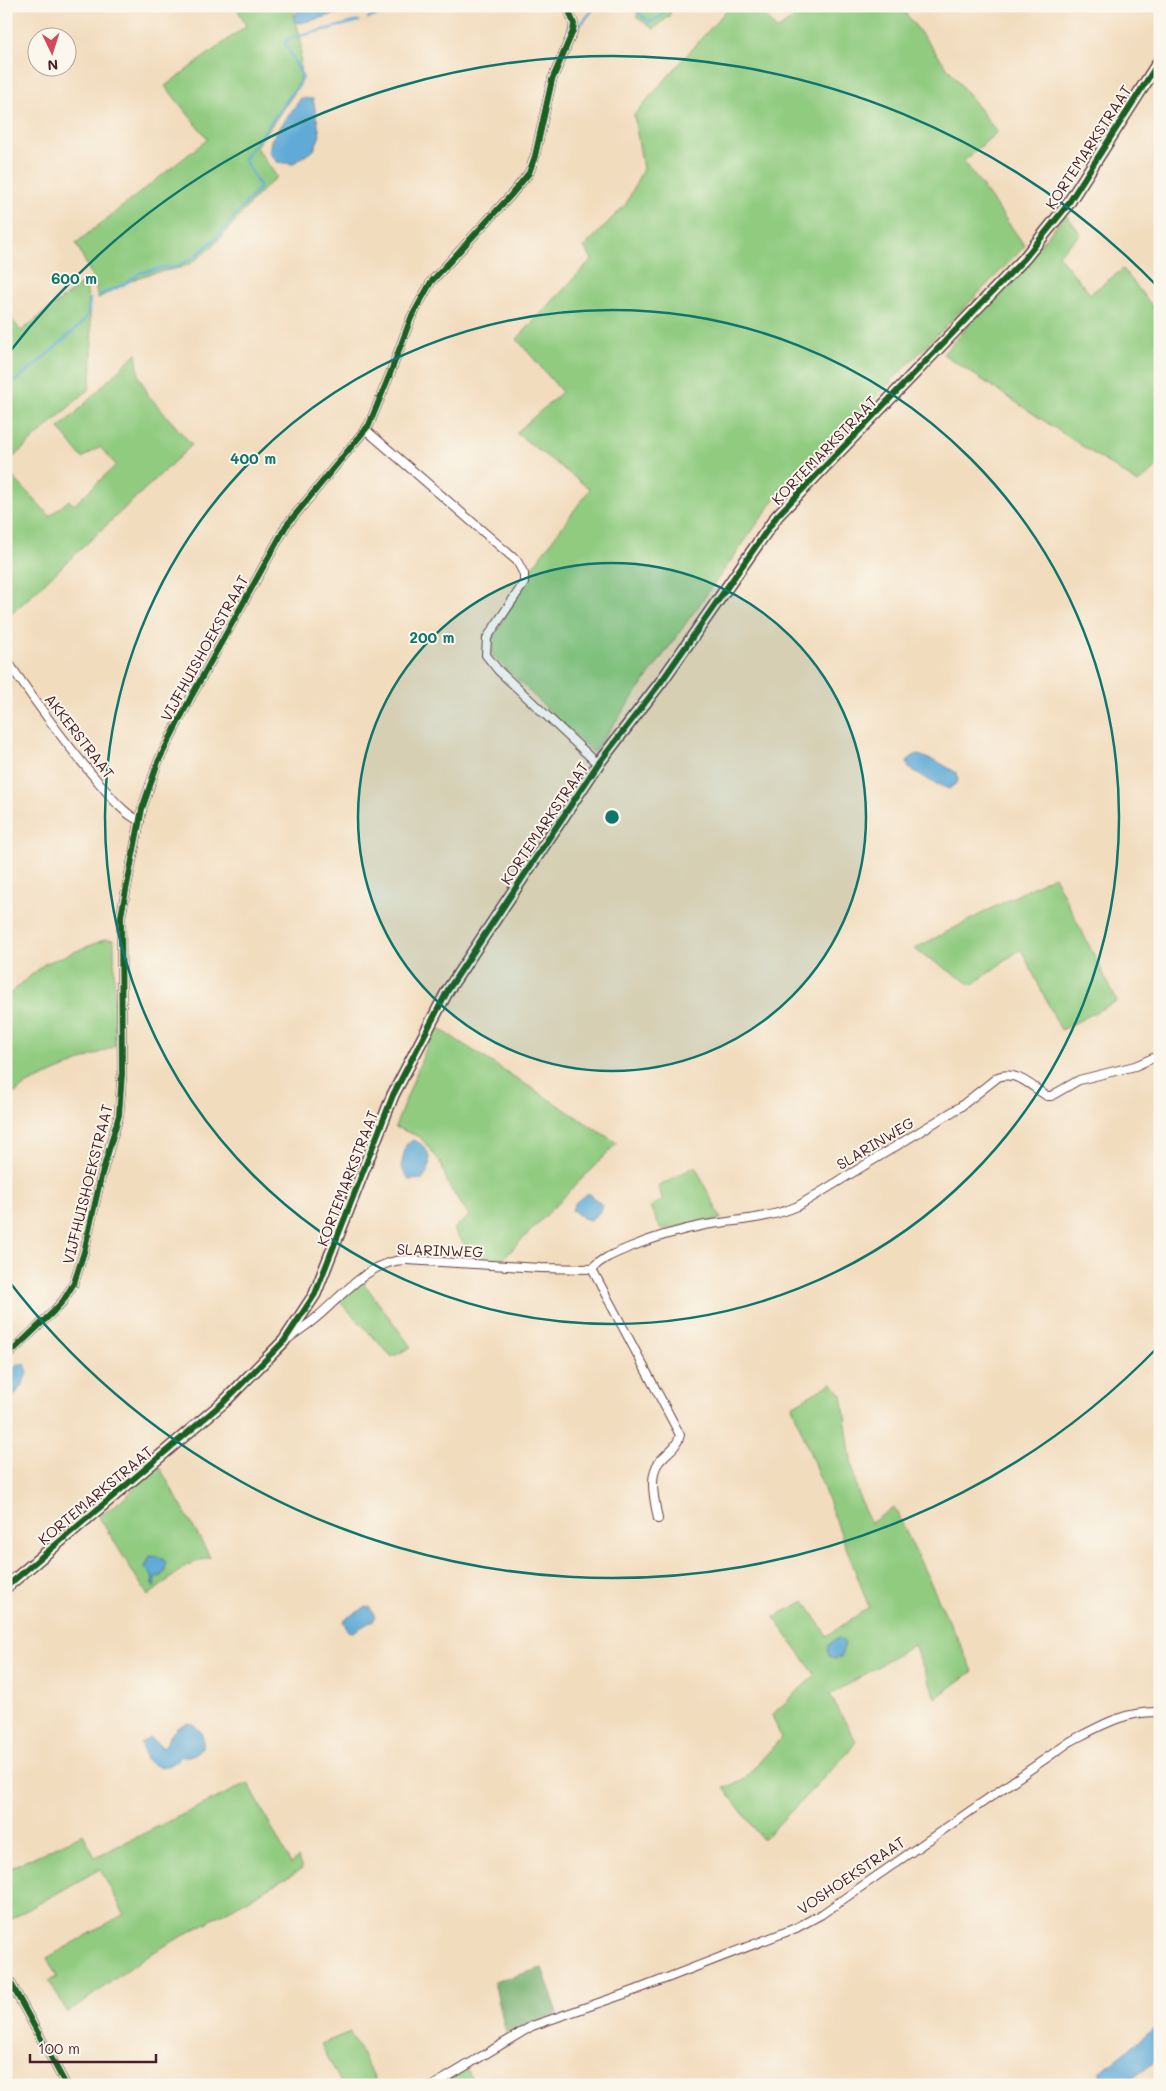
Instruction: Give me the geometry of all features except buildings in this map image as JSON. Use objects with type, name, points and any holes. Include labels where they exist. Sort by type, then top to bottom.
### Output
[{"type":"street","name":"VIJFHUISHOEKSTRAAT","points":[[6,1357],[63,1300],[74,1283],[84,1252],[100,1177],[119,1115],[122,1074],[121,916],[140,821],[150,786],[166,743],[286,526],[366,430],[379,403],[411,318],[431,282],[511,195],[531,168],[552,80],[573,31],[574,24],[568,6]]},
{"type":"street","name":"KORTEMARKSTRAAT","points":[[6,1587],[225,1401],[284,1341],[315,1294],[393,1095],[448,990],[598,764],[661,682],[777,516],[1024,259],[1066,207],[1160,60]]},
{"type":"street","name":"KORTEMARKSTRAAT","points":[[366,430],[517,561],[524,574],[524,583],[487,638],[486,654],[498,670],[598,764]]},
{"type":"street","name":"AKKERSTRAAT","points":[[6,659],[71,750],[115,801],[132,817],[140,821]]},
{"type":"street","name":"SLARINWEG","points":[[284,1341],[316,1318],[367,1274],[391,1261],[407,1260],[592,1269],[598,1262],[608,1256],[641,1243],[704,1226],[753,1220],[780,1214],[798,1206],[960,1107],[993,1080],[1004,1075],[1016,1076],[1046,1096],[1051,1096],[1079,1080],[1135,1066],[1160,1055]]},
{"type":"street","points":[[592,1269],[680,1435],[678,1443],[658,1464],[654,1476],[654,1500],[658,1519]]},
{"type":"street","name":"VOSHOEKSTRAAT","points":[[434,2085],[532,2026],[636,1990],[796,1928],[822,1914],[1071,1741],[1115,1718],[1142,1712],[1160,1712]]},
{"type":"street","points":[[6,1974],[66,2085]]},
{"type":"green space","points":[[236,6],[292,6],[301,40],[300,85],[256,147],[277,177],[256,197],[217,242],[194,261],[183,267],[140,277],[98,298],[94,280],[76,243],[208,139],[165,86],[246,26]]},
{"type":"green space","points":[[645,6],[673,6],[669,16],[654,29],[636,17]]},
{"type":"green space","points":[[730,6],[758,6],[777,30],[810,6],[900,6],[997,132],[964,161],[1025,246],[775,499],[593,753],[492,655],[493,639],[531,569],[590,489],[516,433],[562,392],[517,339],[592,259],[584,247],[626,204],[643,169],[634,115]]},
{"type":"green space","points":[[1066,215],[1081,234],[1058,255],[1090,294],[1123,269],[1160,316],[1160,465],[1138,483],[943,354]]},
{"type":"green space","points":[[85,281],[92,335],[92,364],[89,389],[6,464],[6,312],[21,331]]},
{"type":"green space","points":[[136,353],[139,376],[149,396],[192,445],[6,619],[6,474],[8,472],[50,516],[69,500],[74,505],[116,465],[100,447],[82,458],[59,428]]},
{"type":"green space","points":[[1054,876],[1117,1001],[1061,1030],[1021,949],[972,985],[914,949]]},
{"type":"green space","points":[[106,939],[114,940],[115,1046],[27,1084],[7,1099],[6,997],[44,964]]},
{"type":"green space","points":[[435,1026],[617,1143],[501,1261],[476,1260],[453,1229],[470,1216],[450,1188],[439,1160],[420,1137],[395,1127]]},
{"type":"green space","points":[[695,1166],[721,1219],[661,1230],[650,1207],[663,1200],[658,1187]]},
{"type":"green space","points":[[363,1282],[411,1347],[392,1357],[339,1301]]},
{"type":"green space","points":[[832,1383],[842,1395],[855,1479],[864,1510],[871,1523],[894,1507],[973,1671],[936,1698],[914,1645],[830,1695],[856,1741],[847,1754],[763,1840],[724,1788],[742,1781],[781,1738],[772,1715],[815,1675],[774,1617],[805,1601],[827,1636],[869,1607],[792,1406]]},
{"type":"green space","points":[[159,1466],[210,1557],[187,1565],[148,1596],[99,1517],[127,1496],[143,1478]]},
{"type":"green space","points":[[248,1783],[291,1864],[298,1858],[302,1869],[145,1957],[68,2013],[49,1981],[57,1977],[47,1958],[124,1914],[100,1869],[6,1922],[6,1870],[83,1834],[95,1857]]},
{"type":"green space","points":[[542,1968],[558,2013],[506,2033],[494,1982]]},
{"type":"green space","points":[[350,2032],[378,2085],[342,2085],[321,2044]]},
{"type":"green space","points":[[467,2069],[476,2085],[441,2085]]},
{"type":"water","points":[[300,6],[354,6],[355,9],[301,23],[294,21]]},
{"type":"water","points":[[301,98],[313,99],[320,135],[314,150],[292,164],[277,162],[269,152],[271,140]]},
{"type":"water","points":[[916,754],[940,763],[957,773],[958,782],[949,789],[934,783],[909,768],[907,761]]},
{"type":"water","points":[[413,1140],[424,1147],[429,1156],[429,1168],[423,1179],[409,1180],[401,1167],[406,1145]]},
{"type":"water","points":[[586,1194],[590,1194],[602,1205],[599,1213],[590,1220],[583,1218],[572,1210],[575,1203]]},
{"type":"water","points":[[17,1364],[25,1364],[28,1371],[23,1383],[6,1408],[7,1379]]},
{"type":"water","points":[[150,1556],[160,1557],[166,1562],[165,1571],[162,1576],[155,1578],[155,1587],[153,1587],[152,1576],[145,1567]]},
{"type":"water","points":[[366,1607],[370,1607],[375,1617],[374,1620],[353,1632],[348,1631],[343,1621]]},
{"type":"water","points":[[839,1638],[845,1643],[841,1657],[835,1659],[829,1656],[828,1647]]},
{"type":"water","points":[[190,1723],[202,1735],[203,1743],[198,1752],[181,1757],[173,1764],[164,1766],[155,1765],[146,1760],[140,1743],[150,1738],[162,1747],[165,1746],[177,1728]]},
{"type":"water","points":[[1160,2024],[1160,2058],[1124,2085],[1104,2085],[1101,2081],[1100,2072]]},
{"type":"waterway","points":[[368,18],[412,6]]},
{"type":"waterway","points":[[577,29],[596,6]]},
{"type":"waterway","points":[[629,6],[650,22],[660,17],[667,6]]},
{"type":"waterway","points":[[569,19],[569,29],[571,29]]},
{"type":"waterway","points":[[98,296],[123,285],[140,273],[161,268],[177,267],[196,256],[218,236],[260,187],[244,159],[303,78],[285,43],[288,39],[359,21]]},
{"type":"waterway","points":[[6,388],[40,361],[82,323],[88,314],[90,299]]},
{"type":"cycle path","points":[[6,1357],[52,1313],[63,1301],[74,1283],[84,1252],[101,1177],[119,1115],[122,1074],[121,916],[142,809],[158,762],[191,697],[286,526],[369,425],[411,318],[431,282],[529,173],[535,156],[552,80],[573,31],[574,24],[567,6]]},
{"type":"cycle path","points":[[6,1587],[225,1401],[284,1341],[315,1294],[393,1095],[448,990],[598,764],[661,682],[777,516],[1024,259],[1066,207],[1160,60]]},
{"type":"cycle path","points":[[6,1974],[66,2085]]}]
